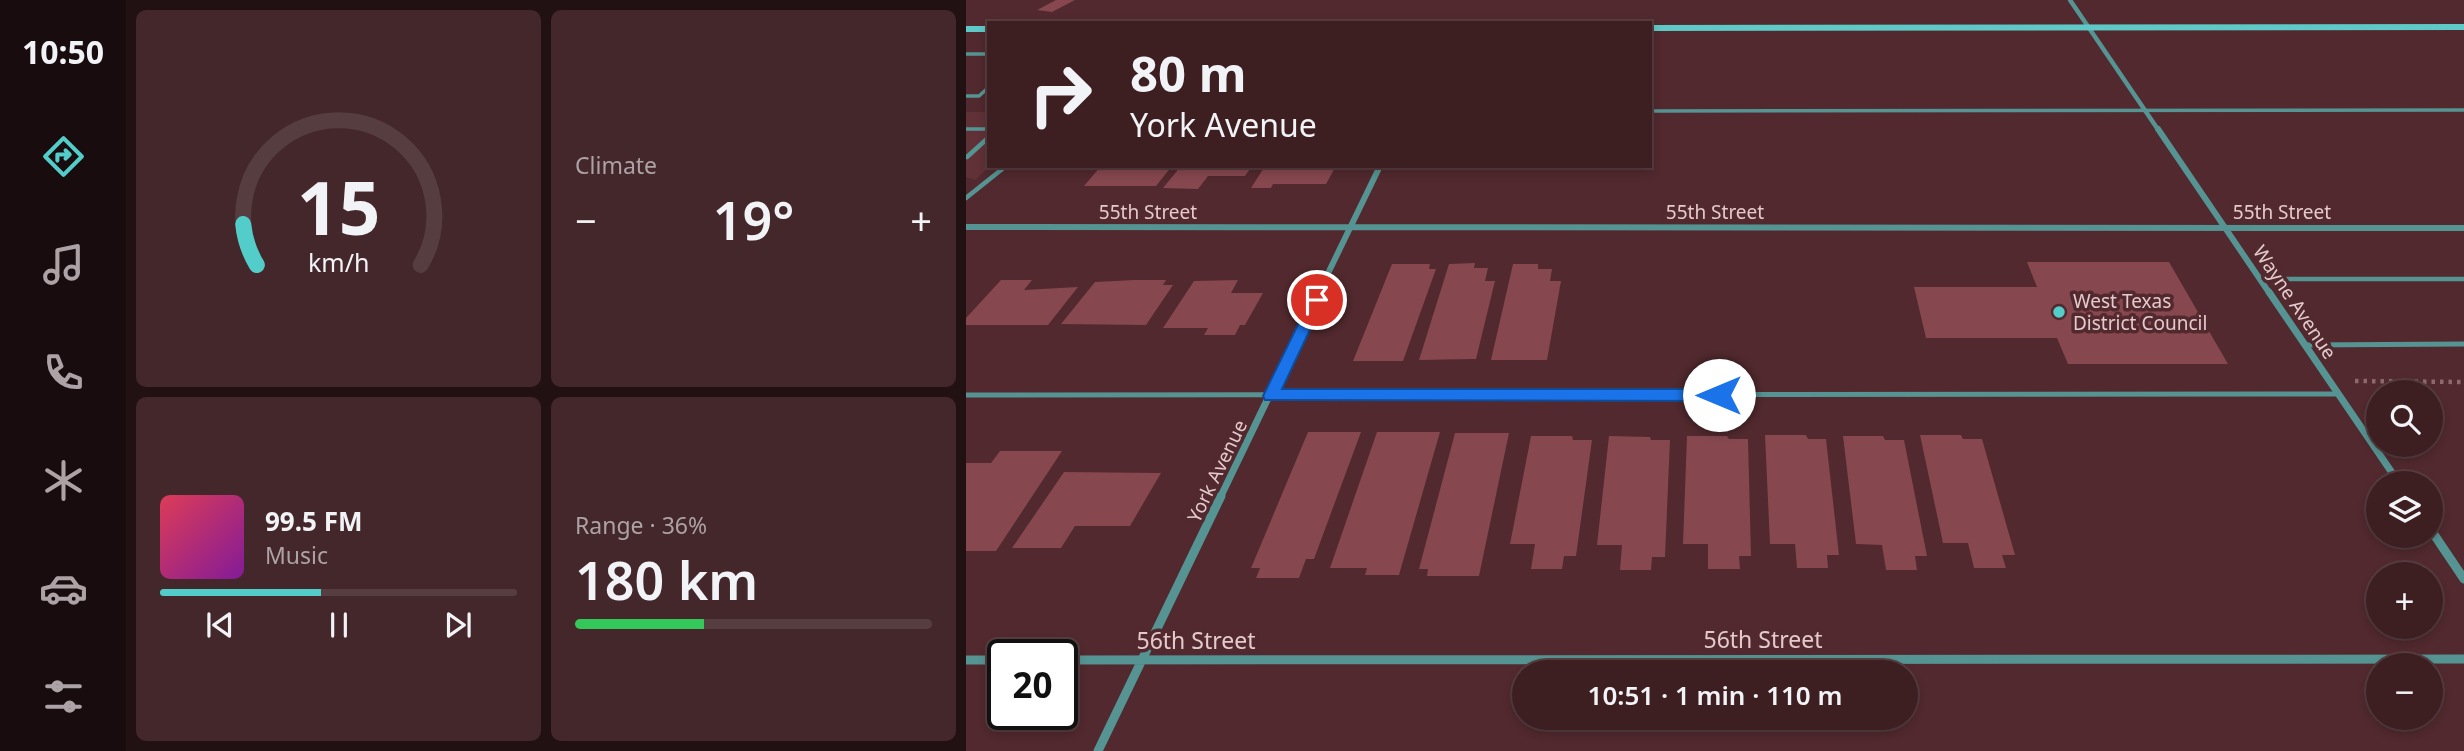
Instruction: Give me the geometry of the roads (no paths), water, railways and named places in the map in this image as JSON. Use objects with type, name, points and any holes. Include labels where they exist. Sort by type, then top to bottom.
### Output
[{"type":"street","name":"Wayne Avenue","points":[[2070,0],[2391,471]]},
{"type":"street","points":[[1652,28],[2464,27]]},
{"type":"street","points":[[966,29],[987,29]]},
{"type":"street","name":"York Avenue","points":[[1098,751],[1379,168]]},
{"type":"street","name":"55th Street","points":[[966,228],[2464,228]]},
{"type":"street","points":[[2443,548],[2464,579]]},
{"type":"street","name":"56th Street","points":[[1078,660],[2464,659]]},
{"type":"street","points":[[966,660],[987,660]]},
{"type":"lane","points":[[966,54],[987,54]]},
{"type":"lane","points":[[966,96],[979,96],[987,89]]},
{"type":"lane","points":[[1652,111],[2464,110]]},
{"type":"lane","points":[[966,129],[987,129]]},
{"type":"lane","points":[[967,157],[987,138]]},
{"type":"lane","points":[[966,198],[984,187],[1004,168]]},
{"type":"lane","points":[[2261,279],[2464,279]]},
{"type":"lane","points":[[2305,345],[2464,344]]},
{"type":"lane","points":[[966,395],[2339,394]]},
{"type":"place","name":"West Texas District Council","points":[[2059,312]]}]
